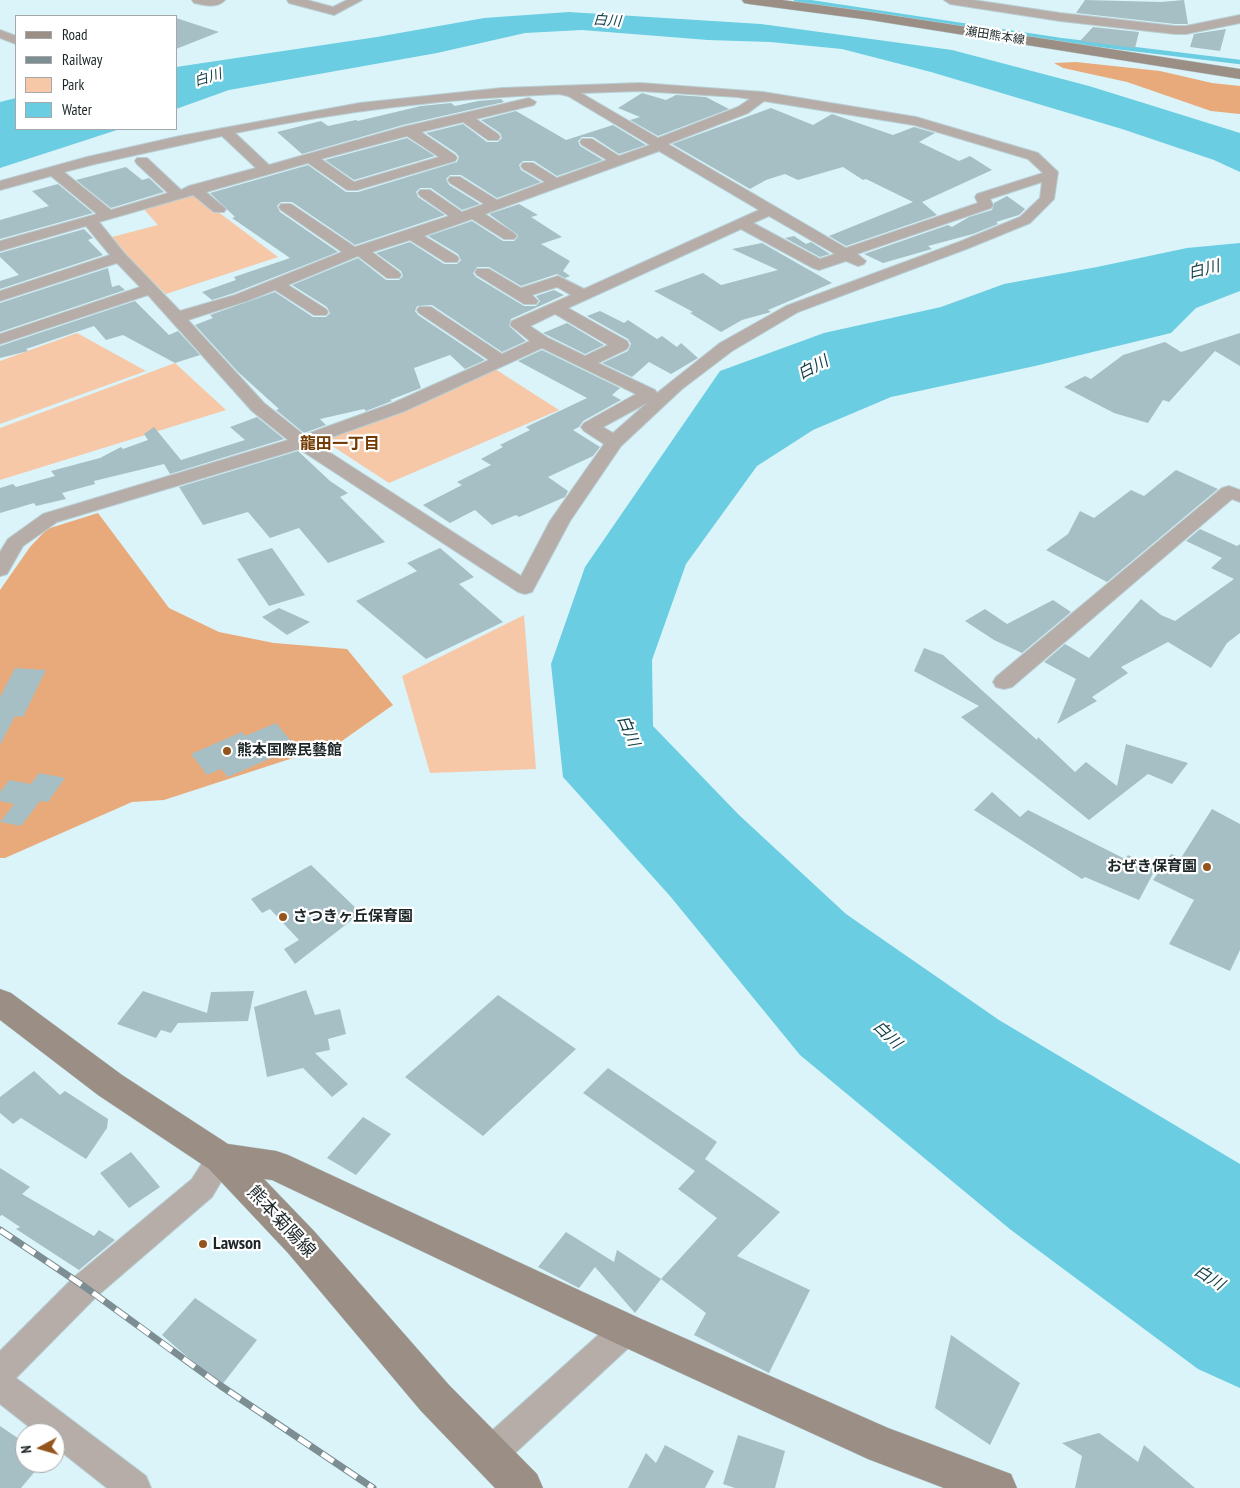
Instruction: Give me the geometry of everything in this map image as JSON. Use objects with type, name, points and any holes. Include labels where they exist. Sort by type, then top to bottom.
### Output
[{"type":"main road","name":"瀬田熊本線","points":[[750,0],[870,16],[1240,74]]},
{"type":"main road","name":"熊本菊陽線","points":[[0,1002],[110,1085],[221,1158],[301,1242],[435,1398],[523,1488]]},
{"type":"main road","points":[[221,1158],[276,1166],[626,1330],[882,1445],[997,1488]]},
{"type":"street","points":[[198,0],[211,3],[219,0]]},
{"type":"street","points":[[293,0],[334,11],[356,0]]},
{"type":"street","points":[[950,0],[998,3],[1060,17],[1175,30],[1186,30],[1240,19]]},
{"type":"street","points":[[0,186],[53,171],[224,131],[353,108],[502,92],[657,87],[763,96],[916,121],[1033,156],[1051,172],[1047,199],[1025,220],[964,245],[792,308],[726,347],[668,392],[614,442],[560,521],[524,588],[301,442],[258,407],[176,318],[152,289],[120,257],[90,221]]},
{"type":"street","points":[[0,246],[194,189],[385,136],[570,90],[770,210],[882,274]]},
{"type":"street","points":[[176,318],[227,302],[357,252],[618,161],[743,110],[763,96]]},
{"type":"street","points":[[309,157],[352,187],[450,158],[413,129],[390,103]]},
{"type":"street","points":[[353,108],[385,136]]},
{"type":"street","points":[[464,117],[493,137]]},
{"type":"street","points":[[224,131],[265,169]]},
{"type":"street","points":[[587,142],[618,161]]},
{"type":"street","points":[[142,161],[177,194]]},
{"type":"street","points":[[528,166],[556,183]]},
{"type":"street","points":[[53,171],[108,215]]},
{"type":"street","points":[[741,223],[819,265],[986,205],[982,197],[1050,175]]},
{"type":"street","points":[[455,180],[495,205]]},
{"type":"street","points":[[194,189],[219,209]]},
{"type":"street","points":[[425,193],[509,236]]},
{"type":"street","points":[[286,207],[393,275]]},
{"type":"street","points":[[614,442],[590,427],[649,394],[542,342],[518,325],[770,210]]},
{"type":"street","points":[[412,234],[451,259]]},
{"type":"street","points":[[0,296],[120,257]]},
{"type":"street","points":[[483,272],[525,298],[558,281],[584,294]]},
{"type":"street","points":[[275,283],[320,312]]},
{"type":"street","points":[[0,339],[152,289]]},
{"type":"street","points":[[555,308],[621,345],[585,363]]},
{"type":"street","points":[[425,310],[500,360]]},
{"type":"street","points":[[0,570],[7,542],[50,518],[301,442],[400,407],[542,342]]},
{"type":"street","points":[[1004,682],[1229,492],[1240,496]]},
{"type":"street","points":[[0,1373],[85,1288],[202,1188],[221,1158]]},
{"type":"street","points":[[489,1455],[626,1330]]},
{"type":"street","points":[[0,1385],[134,1488]]},
{"type":"green space","points":[[193,193],[278,257],[166,294],[135,265],[112,237],[158,225],[142,207]]},
{"type":"green space","points":[[77,333],[146,371],[0,424],[0,361]]},
{"type":"green space","points":[[175,363],[226,410],[0,480],[0,428]]},
{"type":"green space","points":[[495,369],[559,410],[389,483],[323,440]]},
{"type":"green space","points":[[524,615],[536,769],[430,773],[402,676]]},
{"type":"shaded area","points":[[1076,62],[1160,71],[1212,83],[1240,86],[1240,114],[1211,111],[1127,82],[1063,68],[1054,63]]},
{"type":"shaded area","points":[[98,513],[169,608],[219,632],[274,643],[347,649],[393,705],[339,743],[164,800],[132,802],[5,858],[0,858],[0,590],[30,547],[47,529]]},
{"type":"water","name":"白川","points":[[569,12],[761,24],[952,50],[1089,86],[1240,133],[1240,172],[1214,160],[1122,129],[931,72],[842,49],[770,42],[708,40],[582,30],[525,33],[437,53],[229,90],[178,108],[178,67],[377,37],[484,18]]},
{"type":"water","points":[[15,98],[15,130],[117,130],[0,168],[0,102]]},
{"type":"water","name":"白川","points":[[1240,243],[1240,291],[1196,308],[1171,333],[1035,366],[891,397],[813,430],[757,466],[686,564],[652,660],[653,726],[739,815],[846,914],[999,1020],[1240,1164],[1240,1388],[1198,1369],[1011,1230],[800,1055],[670,896],[563,777],[551,664],[585,567],[720,371],[824,333],[941,307],[1004,284],[1187,248]]},
{"type":"building","points":[[1085,0],[1161,2],[1184,0],[1188,24],[1076,13]]},
{"type":"building","points":[[178,19],[219,32],[178,48]]},
{"type":"building","points":[[1093,27],[1139,32],[1135,48],[1080,41]]},
{"type":"building","points":[[1226,29],[1220,51],[1190,47],[1194,34]]},
{"type":"building","points":[[642,93],[666,100],[676,95],[706,97],[729,109],[658,136],[630,120],[640,117],[618,108]]},
{"type":"building","points":[[501,99],[504,102],[403,125],[302,154],[277,132],[321,121],[328,126],[358,121],[421,106],[451,103],[455,106]]},
{"type":"building","points":[[771,108],[813,125],[832,114],[893,135],[914,127],[935,133],[919,142],[959,161],[970,156],[992,170],[922,202],[937,215],[846,246],[829,236],[913,202],[866,179],[863,180],[843,167],[798,180],[785,174],[766,180],[750,189],[672,144]]},
{"type":"building","points":[[516,111],[566,140],[613,125],[646,145],[619,154],[593,137],[582,137],[578,141],[580,146],[603,160],[557,176],[534,161],[523,161],[519,165],[521,170],[541,182],[497,198],[461,175],[450,175],[446,179],[449,185],[480,204],[462,210],[431,188],[420,188],[416,192],[418,197],[445,215],[355,245],[292,202],[281,202],[277,206],[280,212],[338,252],[212,300],[202,292],[236,280],[234,277],[290,258],[232,218],[235,217],[210,193],[308,165],[346,192],[358,192],[457,162],[459,157],[456,153],[426,133],[463,124],[487,142],[498,142],[502,138],[500,133],[481,120]]},
{"type":"building","points":[[407,138],[435,156],[354,180],[325,160]]},
{"type":"building","points":[[126,167],[142,180],[149,178],[164,192],[111,208],[76,180]]},
{"type":"building","points":[[58,184],[93,213],[0,239],[0,220],[49,206],[32,191]]},
{"type":"building","points":[[1007,196],[1025,209],[1019,215],[996,222],[998,224],[973,234],[928,246],[932,249],[883,263],[864,254],[948,225],[952,227],[969,217],[992,210],[994,203]]},
{"type":"building","points":[[519,204],[538,215],[531,217],[562,237],[541,244],[570,261],[563,271],[570,276],[565,278],[557,274],[521,286],[489,267],[477,267],[473,273],[476,277],[524,306],[536,306],[540,301],[536,296],[554,290],[564,295],[511,319],[509,326],[526,341],[502,352],[432,305],[417,306],[415,311],[418,315],[485,360],[465,369],[450,355],[414,368],[421,388],[366,411],[364,409],[320,419],[326,425],[304,433],[276,410],[279,409],[238,372],[195,325],[213,318],[210,315],[275,292],[313,317],[326,317],[330,313],[327,307],[292,285],[358,258],[386,280],[399,280],[403,276],[401,271],[376,253],[410,242],[444,264],[457,264],[461,260],[458,254],[428,236],[472,221],[503,241],[514,241],[518,235],[489,214]]},
{"type":"building","points":[[84,229],[93,238],[88,240],[103,255],[0,289],[0,281],[19,275],[0,257],[0,253]]},
{"type":"building","points":[[794,236],[806,244],[811,242],[830,254],[820,257],[785,238]]},
{"type":"building","points":[[762,243],[832,283],[768,310],[771,312],[742,320],[721,332],[690,313],[693,312],[654,291],[703,273],[721,285],[778,270],[732,249]]},
{"type":"building","points":[[108,268],[112,287],[119,285],[125,290],[0,332],[0,303]]},
{"type":"building","points":[[135,301],[169,335],[178,331],[200,355],[175,363],[123,335],[106,340],[94,326],[26,349],[28,351],[0,358],[0,346]]},
{"type":"building","points":[[600,311],[624,323],[628,320],[657,339],[662,336],[677,347],[681,343],[698,358],[671,374],[649,362],[632,377],[602,363],[628,351],[631,344],[628,339],[587,316]]},
{"type":"building","points":[[567,323],[604,345],[585,354],[543,333]]},
{"type":"building","points":[[1240,333],[1240,366],[1215,351],[1169,402],[1163,400],[1148,423],[1114,413],[1064,387],[1085,376],[1091,379],[1123,355],[1165,342],[1181,352]]},
{"type":"building","points":[[542,350],[620,388],[612,395],[621,400],[583,421],[579,427],[573,430],[600,447],[593,456],[548,477],[568,491],[565,497],[519,517],[516,515],[492,525],[475,510],[450,523],[423,505],[462,485],[457,482],[491,465],[481,459],[503,447],[500,445],[530,430],[526,427],[587,398],[518,361]]},
{"type":"building","points":[[257,417],[284,439],[170,474],[164,464],[94,481],[95,484],[62,493],[66,499],[36,506],[34,503],[0,513],[0,488],[13,484],[16,487],[55,476],[51,471],[100,458],[121,447],[123,449],[148,440],[144,434],[154,427],[181,460],[245,440],[230,427]]},
{"type":"building","points":[[298,451],[330,481],[348,493],[340,497],[385,542],[328,563],[299,528],[270,538],[248,512],[203,525],[179,487]]},
{"type":"building","points":[[1176,470],[1218,489],[1107,582],[1046,550],[1068,534],[1080,511],[1094,518],[1131,490],[1144,496]]},
{"type":"building","points":[[1200,529],[1237,546],[1240,544],[1240,633],[1227,643],[1211,668],[1168,642],[1121,667],[1128,673],[1092,697],[1097,701],[1057,724],[1076,679],[1044,662],[1065,644],[1089,658],[1141,599],[1161,615],[1175,621],[1234,579],[1211,568],[1222,558],[1186,541]]},
{"type":"building","points":[[272,548],[305,595],[269,606],[237,559]]},
{"type":"building","points":[[440,548],[474,577],[459,584],[503,622],[426,659],[356,601],[417,571],[407,563]]},
{"type":"building","points":[[1053,600],[1071,612],[1022,653],[994,640],[965,621],[985,609],[1007,624]]},
{"type":"building","points":[[279,608],[310,622],[287,635],[262,617]]},
{"type":"building","points":[[924,648],[943,655],[1037,740],[1038,737],[1075,772],[1086,762],[1117,786],[1126,744],[1188,763],[1172,784],[1148,774],[1089,820],[961,717],[979,706],[914,671]]},
{"type":"building","points":[[15,668],[46,670],[23,717],[15,716],[0,745],[0,697]]},
{"type":"building","points":[[276,723],[296,747],[228,777],[221,769],[207,775],[191,754],[242,732],[245,736]]},
{"type":"building","points":[[39,773],[65,778],[48,802],[40,801],[21,826],[0,822],[14,804],[0,801],[0,792],[9,780],[31,784]]},
{"type":"building","points":[[992,792],[1020,817],[1028,810],[1125,859],[1128,855],[1155,870],[1139,900],[1085,877],[1082,879],[974,810]]},
{"type":"building","points":[[1212,809],[1240,824],[1240,950],[1230,971],[1169,944],[1194,900],[1153,880],[1171,854],[1181,858]]},
{"type":"building","points":[[311,865],[361,913],[295,964],[284,949],[299,940],[270,909],[262,913],[251,899]]},
{"type":"building","points":[[306,990],[315,1015],[340,1009],[346,1034],[328,1039],[330,1050],[315,1053],[348,1084],[332,1097],[303,1068],[267,1077],[254,1007]]},
{"type":"building","points":[[143,991],[207,1013],[211,992],[254,991],[248,1021],[178,1023],[171,1033],[161,1030],[156,1038],[117,1024]]},
{"type":"building","points":[[498,995],[576,1049],[483,1136],[405,1077]]},
{"type":"building","points":[[608,1068],[717,1142],[705,1159],[780,1212],[737,1256],[810,1290],[769,1373],[694,1335],[706,1313],[661,1279],[717,1218],[678,1189],[695,1171],[583,1093]]},
{"type":"building","points":[[34,1071],[60,1095],[65,1091],[108,1119],[107,1128],[86,1159],[21,1118],[13,1124],[0,1113],[0,1097]]},
{"type":"building","points":[[363,1117],[391,1134],[356,1175],[327,1158]]},
{"type":"building","points":[[131,1152],[160,1187],[129,1208],[100,1173]]},
{"type":"building","points":[[0,1168],[30,1187],[22,1194],[94,1236],[99,1230],[115,1240],[79,1270],[16,1229],[20,1227],[2,1215],[0,1216]]},
{"type":"building","points":[[566,1232],[614,1262],[617,1250],[661,1279],[635,1313],[595,1267],[579,1288],[538,1267]]},
{"type":"building","points":[[195,1298],[257,1340],[221,1386],[162,1335]]},
{"type":"building","points":[[951,1335],[1020,1383],[990,1445],[935,1408]]},
{"type":"building","points":[[0,1426],[15,1436],[15,1473],[34,1473],[21,1488],[0,1488]]},
{"type":"building","points":[[1099,1433],[1138,1462],[1144,1445],[1195,1488],[1075,1488],[1082,1456],[1062,1443]]},
{"type":"building","points":[[738,1435],[785,1451],[775,1488],[735,1488],[723,1484]]},
{"type":"building","points":[[665,1445],[714,1471],[705,1488],[628,1488],[646,1453],[656,1463]]},
{"type":"waterway","points":[[796,0],[1060,40],[1240,62]]},
{"type":"railway","points":[[0,1230],[85,1287],[221,1386],[373,1488]]},
{"type":"place","name":"熊本国際民藝館","points":[[227,751]]},
{"type":"place","name":"おぜき保育園","points":[[1207,867]]},
{"type":"place","name":"さつきヶ丘保育園","points":[[283,917]]},
{"type":"place","name":"Lawson","points":[[203,1244]]},
{"type":"district","name":"龍田一丁目","points":[[340,444]]}]
